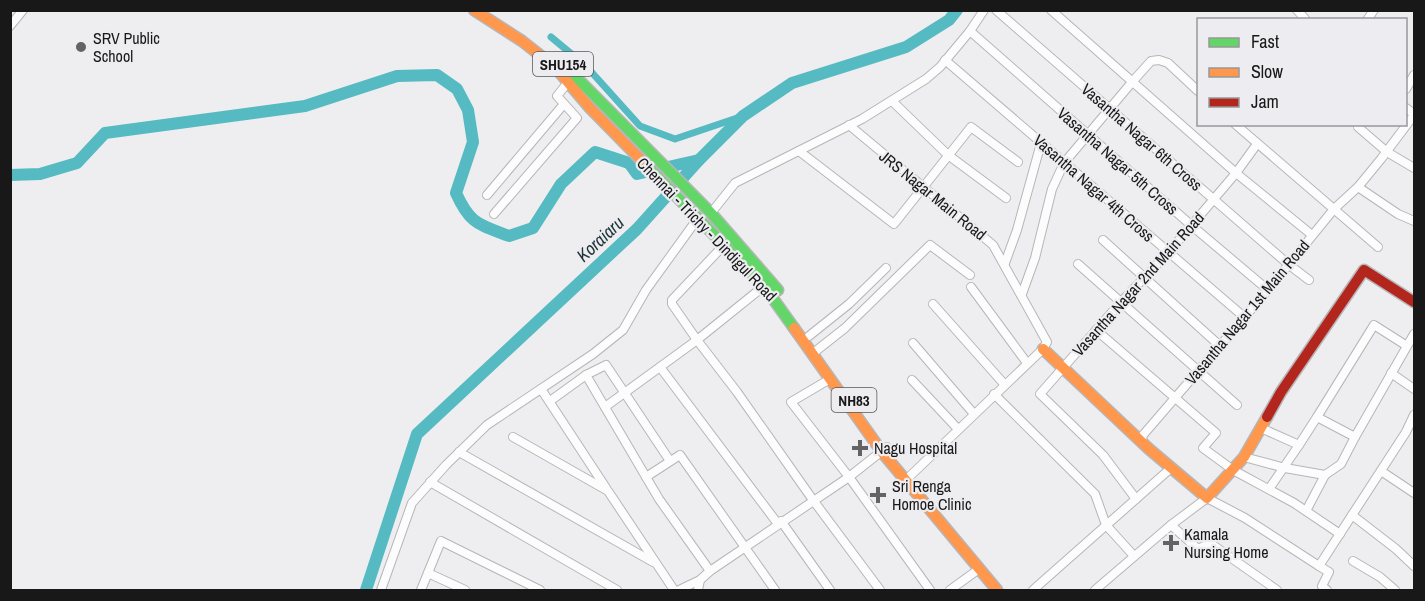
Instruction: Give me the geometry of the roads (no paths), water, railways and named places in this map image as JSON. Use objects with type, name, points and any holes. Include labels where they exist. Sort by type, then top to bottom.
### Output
[{"type":"main road","name":"Chennai - Trichy - Dindigul Road","points":[[474,10],[548,61],[569,81],[590,108],[764,286],[885,449],[1006,591]]},
{"type":"main road","name":"Chennai - Trichy - Dindigul Road","points":[[487,10],[519,30],[562,63],[708,210],[762,269],[809,336],[830,379],[998,591]]},
{"type":"main road","points":[[1043,349],[1108,408],[1121,423],[1207,498],[1244,457],[1281,392],[1364,270],[1414,302]]},
{"type":"street","points":[[10,26],[23,10]]},
{"type":"street","points":[[708,210],[735,183],[849,125],[926,79],[970,31],[984,10]]},
{"type":"street","name":"Vasantha Nagar 6th Cross","points":[[996,10],[1309,280]]},
{"type":"street","points":[[1051,10],[1236,173],[1312,235]]},
{"type":"street","name":"Vasantha Nagar 5th Cross","points":[[970,31],[1268,290]]},
{"type":"street","name":"Vasantha Nagar 4th Cross","points":[[945,60],[1243,316]]},
{"type":"street","points":[[1022,294],[1035,258],[1052,189],[1064,163],[1133,81],[1151,61],[1159,60],[1168,63],[1197,90]]},
{"type":"street","points":[[494,214],[577,118],[557,96],[569,81]]},
{"type":"street","points":[[892,101],[948,154],[1006,198]]},
{"type":"street","points":[[487,195],[564,104]]},
{"type":"street","name":"JRS Nagar Main Road","points":[[849,125],[993,245],[1047,342],[1043,349]]},
{"type":"street","points":[[1237,126],[1378,247]]},
{"type":"street","name":"Vasantha Nagar 1st Main Road","points":[[1142,440],[1143,435],[1243,316],[1268,290],[1334,208],[1358,186],[1387,152],[1405,126]]},
{"type":"street","points":[[799,151],[894,224],[971,127],[1018,162]]},
{"type":"street","points":[[1358,127],[1387,152],[1414,168]]},
{"type":"street","points":[[1005,263],[1017,230],[1041,143]]},
{"type":"street","name":"Vasantha Nagar 2nd Main Road","points":[[1137,499],[1103,454],[1040,394],[1120,303],[1168,253],[1236,173],[1257,144]]},
{"type":"street","points":[[1358,186],[1398,214],[1414,221]]},
{"type":"street","points":[[381,591],[412,503],[487,425],[593,354],[623,330],[646,290],[696,216]]},
{"type":"street","points":[[1103,240],[1219,345]]},
{"type":"street","points":[[724,245],[672,300],[672,304],[880,591]]},
{"type":"street","points":[[815,352],[845,328],[930,245],[970,275]]},
{"type":"street","points":[[1078,264],[1237,405]]},
{"type":"street","points":[[809,336],[849,304],[886,268]]},
{"type":"street","points":[[605,407],[697,340],[764,286]]},
{"type":"street","points":[[971,287],[1027,363]]},
{"type":"street","points":[[933,304],[1005,385]]},
{"type":"street","points":[[1269,489],[1285,468],[1374,325],[1407,346]]},
{"type":"street","points":[[1096,330],[1215,433],[1203,448],[1233,470],[1306,511],[1340,534]]},
{"type":"street","points":[[1306,511],[1325,475],[1341,464],[1354,437],[1414,334]]},
{"type":"street","points":[[913,344],[974,414]]},
{"type":"street","points":[[910,476],[1043,349]]},
{"type":"street","points":[[550,401],[586,375],[606,365],[670,461]]},
{"type":"street","points":[[660,367],[830,591]]},
{"type":"street","points":[[1391,373],[1414,389]]},
{"type":"street","points":[[586,375],[659,499],[710,571]]},
{"type":"street","points":[[830,379],[791,402],[849,477],[930,591]]},
{"type":"street","points":[[912,380],[958,429]]},
{"type":"street","points":[[542,389],[674,591]]},
{"type":"street","points":[[994,394],[1095,494],[1106,525],[1134,556]]},
{"type":"street","points":[[1319,566],[1381,471],[1414,415]]},
{"type":"street","points":[[1317,417],[1354,437]]},
{"type":"street","points":[[1261,428],[1299,445]]},
{"type":"street","points":[[513,437],[608,490]]},
{"type":"street","points":[[679,591],[700,580],[779,523],[849,477],[885,449]]},
{"type":"street","points":[[459,452],[657,564]]},
{"type":"street","points":[[646,477],[680,455],[775,591]]},
{"type":"street","points":[[1244,457],[1285,468],[1325,475]]},
{"type":"street","points":[[1033,591],[1171,468]]},
{"type":"street","points":[[1381,471],[1414,493]]},
{"type":"street","points":[[430,483],[617,591]]},
{"type":"street","points":[[1095,591],[1171,525],[1207,498],[1245,518],[1329,572],[1322,586],[1327,591]]},
{"type":"street","points":[[1352,515],[1414,566]]},
{"type":"street","points":[[1171,525],[1198,549],[1210,543],[1277,591]]},
{"type":"street","points":[[421,591],[441,541],[540,591]]},
{"type":"street","points":[[1353,561],[1380,577],[1395,591]]},
{"type":"street","points":[[950,591],[979,568]]},
{"type":"street","points":[[428,573],[465,591]]},
{"type":"street","points":[[698,591],[700,580]]},
{"type":"waterway","name":"Koraiaru","points":[[366,590],[417,434],[637,229],[699,160],[743,116],[792,83],[906,47],[949,20],[957,10]]},
{"type":"waterway","points":[[551,37],[586,66],[640,126],[675,139],[743,116]]},
{"type":"waterway","points":[[10,175],[40,174],[77,163],[105,133],[305,106],[397,76],[437,75],[457,89],[468,110],[473,142],[456,193],[466,211],[476,222],[509,236],[533,228],[561,184],[595,152],[629,163],[637,174],[699,160]]},
{"type":"place","name":"SRV Public School","points":[[81,47]]},
{"type":"place","name":"Nagu Hospital","points":[[860,448]]},
{"type":"place","name":"Sri Renga Homoe Clinic","points":[[878,495]]},
{"type":"place","name":"Kamala Nursing Home","points":[[1171,543]]}]
